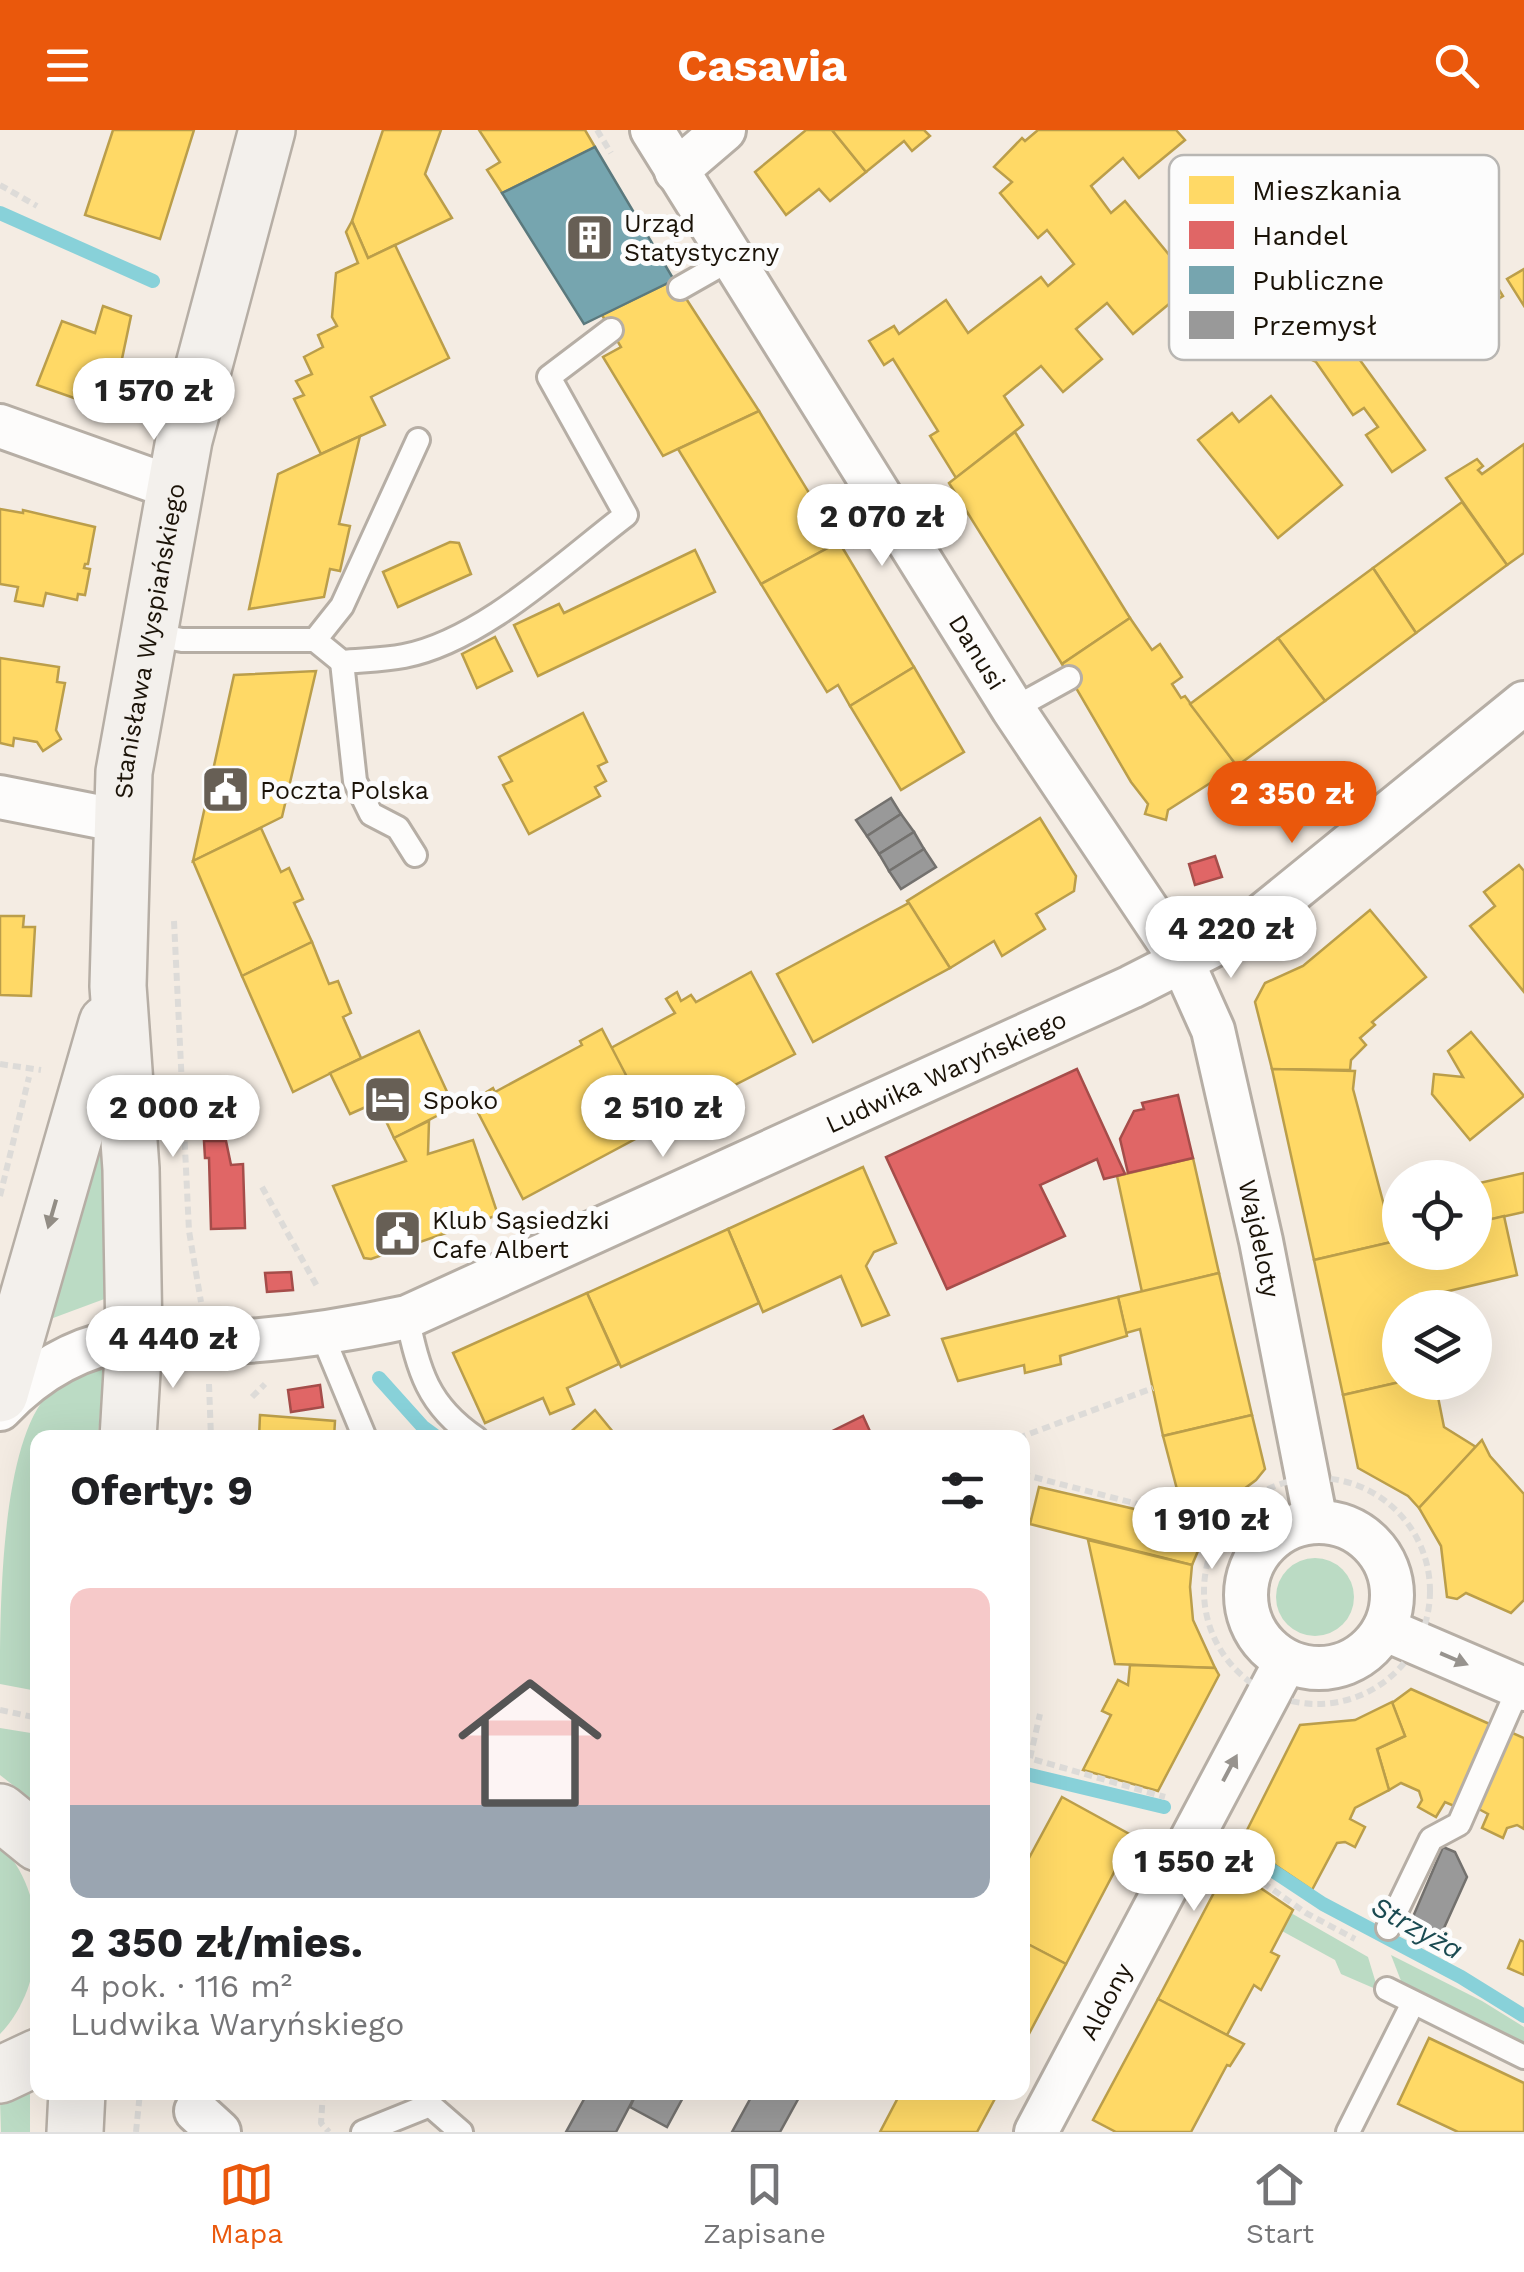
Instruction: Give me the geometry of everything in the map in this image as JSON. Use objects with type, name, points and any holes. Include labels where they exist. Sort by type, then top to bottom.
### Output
[{"type":"main road","name":"Stanisława Wyspiańskiego","points":[[128,1430],[134,1338],[131,1169],[118,986],[124,772],[184,440],[267,130]]},
{"type":"main road","name":"Stanisława Wyspiańskiego","points":[[0,1394],[118,986]]},
{"type":"main road","points":[[0,1812],[30,1836]]},
{"type":"main road","points":[[0,2074],[30,2061]]},
{"type":"main road","points":[[75,2132],[77,2100]]},
{"type":"street","name":"Danusi","points":[[652,130],[1014,709],[1183,962]]},
{"type":"street","points":[[676,171],[724,130]]},
{"type":"street","points":[[0,426],[174,488]]},
{"type":"street","name":"Ludwika Waryńskiego","points":[[0,1410],[24,1384],[71,1354],[134,1338],[208,1343],[324,1317],[407,1317],[1183,962],[1248,928],[1524,703]]},
{"type":"street","points":[[0,797],[121,820]]},
{"type":"street","name":"Wajdeloty","points":[[1183,962],[1213,1030],[1261,1241],[1312,1501]]},
{"type":"street","points":[[1399,1636],[1388,1570],[1372,1544],[1312,1501],[1289,1528],[1266,1543],[1251,1566],[1245,1593],[1250,1621],[1278,1676],[1308,1668],[1331,1668],[1399,1636],[1521,1688]]},
{"type":"street","name":"Aldony","points":[[1036,2132],[1278,1676]]},
{"type":"lane","points":[[680,288],[731,259]]},
{"type":"lane","points":[[342,662],[402,657],[438,646],[470,630],[626,516],[548,377],[611,330]]},
{"type":"lane","points":[[316,640],[342,606],[418,440]]},
{"type":"lane","points":[[146,634],[182,640],[316,640],[342,662],[355,781],[371,814],[398,828],[415,854]]},
{"type":"lane","points":[[1014,709],[1069,678]]},
{"type":"lane","points":[[324,1317],[362,1430]]},
{"type":"lane","points":[[407,1317],[420,1364],[440,1410],[466,1430]]},
{"type":"lane","points":[[1388,1928],[1432,1839],[1460,1824],[1521,1688]]},
{"type":"lane","points":[[1387,1989],[1524,2057]]},
{"type":"lane","points":[[1348,2132],[1412,2003]]},
{"type":"lane","points":[[362,2132],[430,2105],[461,2132]]},
{"type":"path","points":[[0,185],[37,206]]},
{"type":"path","points":[[174,906],[190,1230],[208,1343],[211,1430]]},
{"type":"path","points":[[0,1064],[42,1070]]},
{"type":"path","points":[[0,1196],[29,1078]]},
{"type":"path","points":[[262,1188],[324,1317]]},
{"type":"path","points":[[1030,1434],[1153,1388]]},
{"type":"path","points":[[1030,1476],[1168,1512]]},
{"type":"path","points":[[1347,1478],[1382,1498],[1410,1526],[1428,1560],[1432,1600],[1399,1636],[1403,1668],[1380,1687],[1354,1700],[1326,1706],[1296,1704],[1278,1676],[1236,1671],[1214,1639],[1204,1602],[1206,1564],[1222,1528],[1255,1496],[1276,1484],[1312,1501],[1347,1478]]},
{"type":"path","points":[[1210,1522],[1222,1528]]},
{"type":"path","points":[[0,1710],[30,1716]]},
{"type":"path","points":[[1030,1745],[1040,1714]]},
{"type":"path","points":[[1030,1758],[1170,1798]]},
{"type":"path","points":[[1231,1860],[1306,1913],[1368,1946],[1387,1989]]},
{"type":"path","points":[[136,2132],[139,2100]]},
{"type":"path","points":[[322,2100],[320,2122],[329,2132]]},
{"type":"green space","points":[[105,1078],[107,1298],[45,1321]]},
{"type":"green space","points":[[104,1361],[99,1430],[30,1430],[30,1690],[0,1684],[6,1529],[21,1448],[33,1416],[50,1392]]},
{"type":"green space","points":[[1315,1558],[1343,1569],[1354,1597],[1343,1625],[1315,1636],[1287,1625],[1276,1597],[1287,1569]]},
{"type":"green space","points":[[0,1728],[30,1733],[30,1799],[0,1775]]},
{"type":"green space","points":[[0,1845],[16,1865],[30,1899],[30,1979],[16,2013],[0,2034]]},
{"type":"green space","points":[[1291,1913],[1368,1957],[1378,1990],[1341,1974],[1335,1960],[1282,1931]]},
{"type":"green space","points":[[1391,1955],[1524,2027],[1524,2043],[1403,1986]]},
{"type":"green space","points":[[30,2084],[30,2132],[1,2132],[0,2101]]},
{"type":"building: Mieszkania","points":[[113,130],[194,130],[160,239],[85,215]]},
{"type":"building: Mieszkania","points":[[383,130],[441,130],[425,174],[452,218],[368,258],[352,221]]},
{"type":"building: Mieszkania","points":[[479,130],[585,130],[595,147],[502,193],[487,170],[500,162]]},
{"type":"building: Mieszkania","points":[[806,130],[832,130],[866,172],[830,201],[819,189],[786,215],[755,172]]},
{"type":"building: Mieszkania","points":[[832,130],[924,130],[930,136],[912,151],[904,141],[866,172]]},
{"type":"building: Mieszkania","points":[[1038,130],[1176,130],[1185,140],[1139,178],[1123,158],[1091,186],[1111,213],[1125,201],[1169,255],[1169,304],[1133,334],[1107,303],[1076,329],[1102,359],[1063,392],[1041,366],[1004,396],[1023,425],[956,478],[930,436],[938,431],[893,359],[884,365],[869,341],[894,326],[899,334],[946,300],[968,333],[1041,277],[1048,286],[1074,264],[1047,230],[1038,238],[1000,193],[1012,182],[994,167],[1022,138],[1025,141]]},
{"type":"building: Mieszkania","points":[[352,221],[368,258],[395,245],[449,358],[371,397],[385,425],[321,454],[294,399],[304,395],[296,381],[312,374],[304,357],[323,347],[318,335],[337,326],[332,317],[336,273],[358,263],[346,232]]},
{"type":"building: Mieszkania","points":[[1524,269],[1524,306],[1507,279]]},
{"type":"building: Mieszkania","points":[[674,280],[759,411],[663,456],[603,357],[621,347],[602,315]]},
{"type":"building: Mieszkania","points":[[103,306],[131,316],[111,411],[37,385],[62,321],[95,333]]},
{"type":"building: Mieszkania","points":[[1312,360],[1360,360],[1425,450],[1392,472],[1366,435],[1378,427],[1364,408],[1353,415]]},
{"type":"building: Mieszkania","points":[[1271,396],[1342,485],[1278,538],[1198,440],[1232,413],[1239,422]]},
{"type":"building: Mieszkania","points":[[759,411],[839,542],[761,584],[678,449]]},
{"type":"building: Mieszkania","points":[[1015,432],[1130,618],[1062,664],[949,483]]},
{"type":"building: Mieszkania","points":[[360,436],[339,524],[350,526],[340,571],[330,569],[324,597],[249,609],[278,474]]},
{"type":"building: Mieszkania","points":[[1524,444],[1524,553],[1507,565],[1446,478],[1477,459],[1483,466],[1478,470],[1482,474]]},
{"type":"building: Mieszkania","points":[[1462,502],[1507,565],[1416,633],[1373,568]]},
{"type":"building: Mieszkania","points":[[0,509],[23,510],[95,527],[84,568],[90,569],[85,595],[78,594],[77,600],[46,593],[43,606],[15,601],[18,587],[0,584]]},
{"type":"building: Mieszkania","points":[[450,542],[459,543],[471,574],[398,607],[383,572]]},
{"type":"building: Mieszkania","points":[[839,542],[914,667],[850,706],[838,685],[827,692],[761,584]]},
{"type":"building: Mieszkania","points":[[695,550],[715,592],[538,676],[514,625],[559,604],[564,613]]},
{"type":"building: Mieszkania","points":[[1373,568],[1416,633],[1325,701],[1278,638]]},
{"type":"building: Mieszkania","points":[[1130,618],[1152,650],[1160,644],[1182,677],[1172,684],[1237,766],[1168,810],[1166,820],[1145,814],[1148,804],[1062,664]]},
{"type":"building: Mieszkania","points":[[495,637],[512,671],[477,688],[462,654]]},
{"type":"building: Mieszkania","points":[[1278,638],[1325,701],[1237,766],[1190,704]]},
{"type":"building: Mieszkania","points":[[0,658],[59,667],[57,682],[65,683],[56,730],[61,739],[43,751],[37,742],[14,738],[13,746],[0,743]]},
{"type":"building: Mieszkania","points":[[914,667],[964,752],[901,790],[850,706]]},
{"type":"building: Mieszkania","points":[[316,671],[282,817],[193,861],[234,675]]},
{"type":"building: Mieszkania","points":[[583,713],[607,762],[598,766],[606,781],[595,787],[600,796],[529,834],[503,785],[512,781],[499,757]]},
{"type":"building: Mieszkania","points":[[1040,818],[1076,876],[1074,891],[1036,914],[1045,929],[1002,956],[994,941],[950,968],[907,901]]},
{"type":"building: Mieszkania","points":[[261,828],[281,872],[289,868],[303,899],[294,903],[312,942],[242,976],[193,861]]},
{"type":"building: Mieszkania","points":[[1519,865],[1524,871],[1524,992],[1470,926],[1495,906],[1484,892]]},
{"type":"building: Mieszkania","points":[[909,903],[950,968],[813,1042],[777,974]]},
{"type":"building: Mieszkania","points":[[1370,910],[1426,977],[1372,1022],[1375,1025],[1360,1038],[1366,1045],[1351,1060],[1350,1070],[1272,1069],[1255,1002],[1265,983],[1303,966]]},
{"type":"building: Mieszkania","points":[[0,916],[24,916],[23,927],[35,927],[31,996],[0,995]]},
{"type":"building: Mieszkania","points":[[312,942],[329,984],[338,981],[351,1013],[343,1017],[361,1058],[293,1092],[242,976]]},
{"type":"building: Mieszkania","points":[[751,972],[795,1054],[733,1086],[739,1098],[723,1106],[717,1094],[654,1129],[611,1048],[675,1013],[666,999],[677,992],[681,1001],[691,995],[696,1002]]},
{"type":"building: Mieszkania","points":[[602,1029],[654,1129],[523,1199],[472,1101],[582,1045],[580,1041]]},
{"type":"building: Mieszkania","points":[[419,1031],[454,1107],[394,1138],[377,1102],[350,1114],[330,1073]]},
{"type":"building: Mieszkania","points":[[1471,1032],[1524,1096],[1470,1140],[1432,1094],[1434,1074],[1463,1077],[1448,1051]]},
{"type":"building: Mieszkania","points":[[1272,1069],[1355,1071],[1353,1089],[1382,1198],[1382,1244],[1314,1260]]},
{"type":"building: Mieszkania","points":[[429,1121],[428,1154],[473,1140],[498,1215],[371,1259],[364,1258],[333,1186],[406,1161],[394,1138]]},
{"type":"building: Mieszkania","points":[[1193,1158],[1219,1273],[1142,1292],[1117,1176]]},
{"type":"building: Mieszkania","points":[[863,1167],[896,1243],[874,1252],[866,1266],[889,1315],[862,1326],[841,1276],[763,1312],[728,1229]]},
{"type":"building: Mieszkania","points":[[1524,1173],[1524,1212],[1492,1219],[1492,1180]]},
{"type":"building: Mieszkania","points":[[1504,1216],[1517,1275],[1453,1290],[1382,1290],[1382,1386],[1343,1395],[1314,1260],[1382,1244],[1382,1270],[1492,1270],[1492,1219]]},
{"type":"building: Mieszkania","points":[[728,1229],[759,1303],[621,1367],[587,1293]]},
{"type":"building: Mieszkania","points":[[1219,1273],[1252,1415],[1163,1436],[1140,1329],[1126,1333],[1118,1297]]},
{"type":"building: Mieszkania","points":[[587,1293],[619,1364],[567,1388],[574,1404],[550,1414],[543,1398],[485,1423],[453,1353]]},
{"type":"building: Mieszkania","points":[[1118,1297],[1127,1336],[1060,1356],[1061,1364],[1025,1373],[1024,1365],[958,1381],[942,1339]]},
{"type":"building: Mieszkania","points":[[1382,1386],[1382,1400],[1439,1400],[1444,1427],[1476,1447],[1419,1508],[1408,1496],[1358,1468],[1343,1395]]},
{"type":"building: Mieszkania","points":[[595,1410],[611,1430],[573,1430]]},
{"type":"building: Mieszkania","points":[[260,1415],[335,1421],[334,1430],[259,1430]]},
{"type":"building: Mieszkania","points":[[1252,1415],[1265,1469],[1224,1504],[1210,1523],[1192,1565],[1030,1524],[1039,1487],[1165,1516],[1179,1497],[1163,1436]]},
{"type":"building: Mieszkania","points":[[1482,1440],[1490,1456],[1524,1494],[1524,1600],[1511,1613],[1466,1593],[1457,1599],[1447,1597],[1441,1546],[1419,1508]]},
{"type":"building: Mieszkania","points":[[1088,1540],[1192,1565],[1193,1620],[1215,1668],[1115,1664]]},
{"type":"building: Mieszkania","points":[[1130,1665],[1215,1668],[1219,1675],[1158,1791],[1083,1770],[1111,1715],[1102,1711],[1118,1680],[1128,1685]]},
{"type":"building: Mieszkania","points":[[1411,1689],[1494,1726],[1459,1808],[1445,1802],[1436,1817],[1418,1807],[1422,1800],[1419,1791],[1401,1783],[1389,1790],[1377,1749],[1405,1736],[1392,1703]]},
{"type":"building: Mieszkania","points":[[1392,1702],[1405,1736],[1377,1749],[1389,1790],[1355,1808],[1350,1819],[1365,1827],[1355,1847],[1337,1843],[1312,1890],[1241,1842],[1300,1725],[1355,1720]]},
{"type":"building: Mieszkania","points":[[1508,1731],[1524,1738],[1524,1829],[1517,1825],[1507,1828],[1503,1838],[1482,1828],[1488,1814],[1475,1807]]},
{"type":"building: Mieszkania","points":[[1062,1797],[1133,1836],[1066,1964],[1030,1945],[1030,1856]]},
{"type":"building: Mieszkania","points":[[1228,1866],[1293,1910],[1271,1952],[1279,1956],[1261,1990],[1254,1985],[1227,2035],[1158,1999]]},
{"type":"building: Mieszkania","points":[[1520,1940],[1524,1942],[1524,1975],[1508,1968]]},
{"type":"building: Mieszkania","points":[[1030,1945],[1066,1964],[1030,2032]]},
{"type":"building: Mieszkania","points":[[1158,1999],[1244,2044],[1227,2065],[1191,2132],[1116,2132],[1093,2120]]},
{"type":"building: Mieszkania","points":[[1429,2038],[1524,2083],[1524,2132],[1458,2132],[1398,2104]]},
{"type":"building: Mieszkania","points":[[897,2100],[994,2100],[977,2132],[880,2132]]},
{"type":"building: Handel","points":[[1215,856],[1222,877],[1195,885],[1189,864]]},
{"type":"building: Handel","points":[[1077,1069],[1125,1174],[1104,1179],[1097,1159],[1040,1185],[1065,1236],[947,1289],[886,1157]]},
{"type":"building: Handel","points":[[1178,1095],[1193,1158],[1128,1173],[1120,1139],[1134,1111],[1144,1109],[1142,1103]]},
{"type":"building: Handel","points":[[204,1141],[226,1141],[231,1165],[243,1164],[245,1228],[211,1229],[209,1158],[205,1158]]},
{"type":"building: Handel","points":[[291,1272],[293,1290],[267,1292],[265,1273]]},
{"type":"building: Handel","points":[[320,1385],[323,1407],[291,1412],[288,1390]]},
{"type":"building: Handel","points":[[863,1416],[869,1430],[834,1430]]},
{"type":"building: Publiczne","name":"Urząd Statystyczny","points":[[595,147],[674,280],[584,324],[502,193]]},
{"type":"building: Przemysł","points":[[891,798],[901,814],[867,836],[856,820]]},
{"type":"building: Przemysł","points":[[901,814],[914,832],[879,854],[867,836]]},
{"type":"building: Przemysł","points":[[914,832],[924,849],[889,871],[879,854]]},
{"type":"building: Przemysł","points":[[924,849],[936,867],[901,889],[889,871]]},
{"type":"building: Przemysł","points":[[1443,1847],[1455,1852],[1467,1877],[1439,1939],[1409,1926]]},
{"type":"building: Przemysł","points":[[584,2100],[633,2100],[616,2132],[566,2132]]},
{"type":"building: Przemysł","points":[[633,2100],[682,2100],[667,2127],[630,2107]]},
{"type":"building: Przemysł","points":[[750,2100],[798,2100],[780,2132],[732,2132]]},
{"type":"waterway","points":[[0,213],[153,281]]},
{"type":"waterway","name":"Strzyża","points":[[379,1378],[427,1430]]},
{"type":"waterway","name":"Strzyża","points":[[1030,1775],[1164,1807]]},
{"type":"waterway","name":"Strzyża","points":[[1237,1847],[1323,1904],[1461,1977],[1524,2016]]},
{"type":"place","name":"Urząd Statystyczny","points":[[589,237]]},
{"type":"place","name":"Poczta Polska","points":[[225,790]]},
{"type":"place","name":"Spoko","points":[[388,1100]]},
{"type":"place","name":"Klub Sąsiedzki Cafe Albert","points":[[397,1234]]}]
